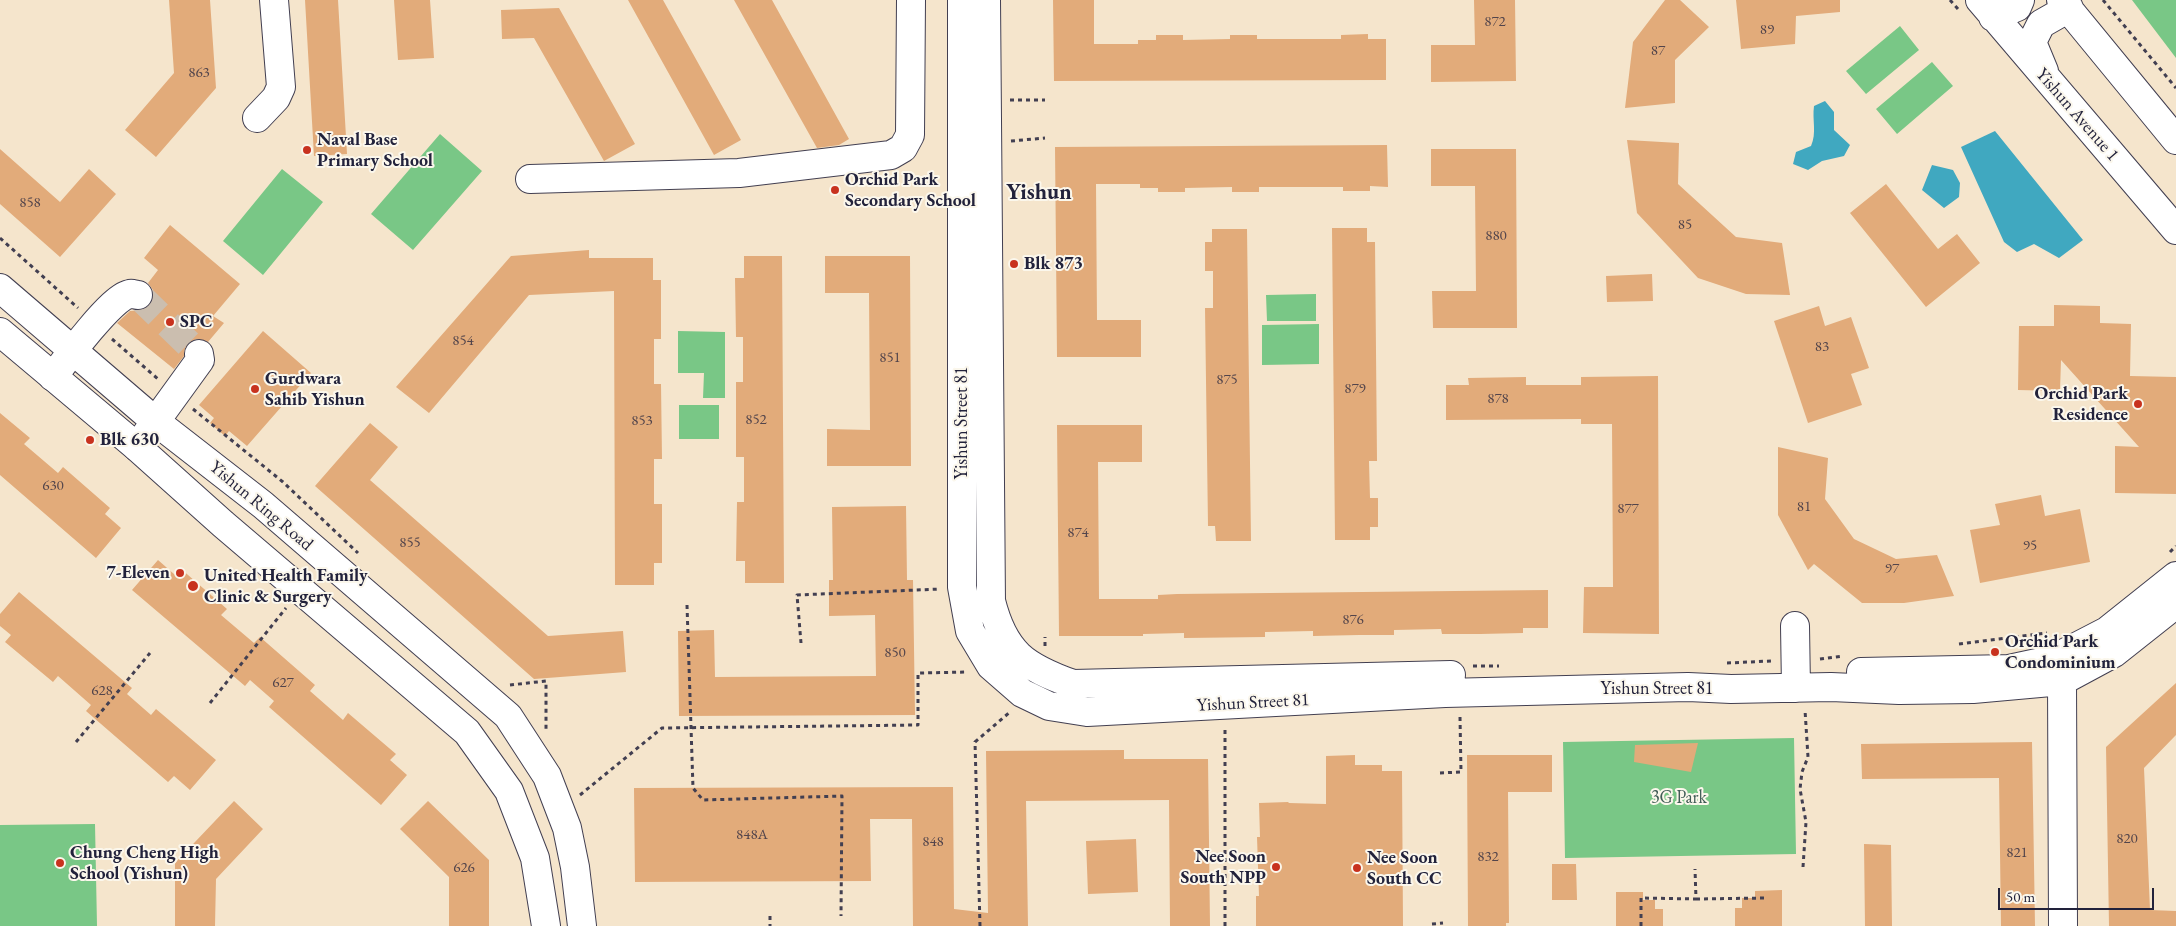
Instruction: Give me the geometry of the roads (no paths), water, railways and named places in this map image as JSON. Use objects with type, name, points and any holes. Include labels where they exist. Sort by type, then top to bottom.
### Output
[{"type":"main road","points":[[257,118],[276,98],[281,87],[274,0]]},
{"type":"main road","points":[[530,179],[738,173],[891,155],[903,148],[910,135],[911,0]]},
{"type":"main road","name":"Yishun Street 81","points":[[962,0],[985,112]]},
{"type":"main road","name":"Yishun Street 81","points":[[986,0],[985,112],[975,232],[991,601],[997,626],[1013,652],[1042,673],[1073,684],[1280,691],[1377,687],[1789,681],[1836,672],[1899,690],[1973,689],[2056,670],[2114,653],[2176,604]]},
{"type":"main road","points":[[1986,8],[2017,7],[2020,0]]},
{"type":"main road","points":[[2050,84],[2032,42],[2041,24],[2065,4],[2176,140]]},
{"type":"main road","name":"Yishun Avenue 1","points":[[1986,8],[2176,230]]},
{"type":"main road","name":"Yishun Ring Road","points":[[0,288],[155,420],[263,505],[508,716],[547,776],[567,828],[576,867],[582,926]]},
{"type":"main road","points":[[53,377],[72,350],[104,313],[130,294],[138,295]]},
{"type":"main road","name":"Yishun Ring Road","points":[[0,332],[137,447],[467,732],[508,791],[535,858],[546,926]]},
{"type":"main road","points":[[137,447],[200,360],[199,354]]},
{"type":"main road","name":"Yishun Street 81","points":[[2056,670],[2107,631],[2173,564]]},
{"type":"main road","points":[[1789,681],[1795,626]]},
{"type":"main road","points":[[2056,670],[2063,926]]},
{"type":"water","points":[[1825,101],[1834,112],[1834,130],[1850,145],[1844,156],[1822,161],[1808,170],[1793,164],[1796,152],[1811,146],[1814,136],[1814,106]]},
{"type":"water","points":[[1995,131],[2083,240],[2059,258],[2034,244],[2017,252],[2004,242],[1961,147]]},
{"type":"water","points":[[1932,165],[1953,170],[1960,183],[1959,197],[1944,208],[1922,190]]},
{"type":"tunnel","points":[[138,295],[199,354]]},
{"type":"place","name":"Naval Base Primary School","points":[[307,150]]},
{"type":"place","name":"Orchid Park Secondary School","points":[[835,190]]},
{"type":"place","name":"Blk 873","points":[[1014,264]]},
{"type":"place","name":"SPC","points":[[170,322]]},
{"type":"place","name":"Gurdwara Sahib Yishun","points":[[255,389]]},
{"type":"place","name":"Orchid Park Residence","points":[[2138,404]]},
{"type":"place","name":"Blk 630","points":[[90,440]]},
{"type":"place","name":"7-Eleven","points":[[180,573]]},
{"type":"place","name":"United Health Family Clinic & Surgery","points":[[193,586]]},
{"type":"place","name":"Orchid Park Condominium","points":[[1995,652]]},
{"type":"place","name":"Chung Cheng High School (Yishun)","points":[[60,863]]},
{"type":"place","name":"Nee Soon South NPP","points":[[1276,867]]},
{"type":"place","name":"Nee Soon South CC","points":[[1357,868]]},
{"type":"district","name":"Yishun","points":[[1039,193]]},
{"type":"park label","name":"3G Park","points":[[1679,798]]}]
